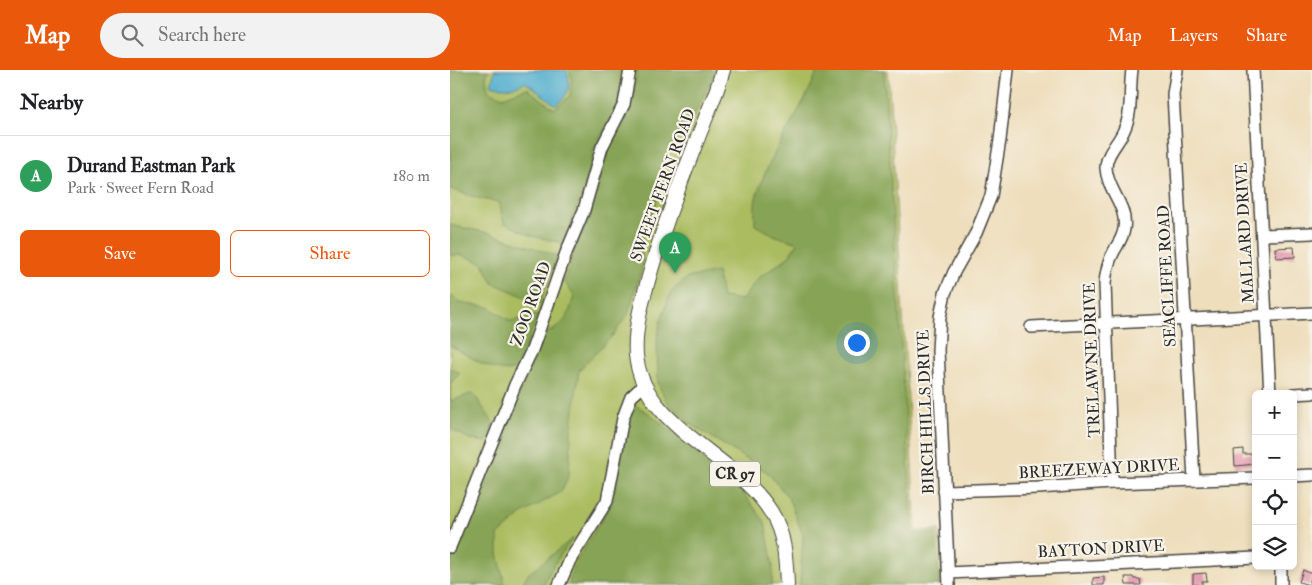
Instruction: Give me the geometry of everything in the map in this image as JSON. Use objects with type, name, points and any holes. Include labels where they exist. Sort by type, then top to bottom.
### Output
[{"type":"main road","name":"SWEET FERN ROAD","points":[[723,70],[660,239],[636,337],[636,356],[644,385],[650,396],[668,417],[755,492],[772,512],[782,536],[786,557],[787,585]]},
{"type":"street","name":"ZOO ROAD","points":[[450,547],[515,385],[532,350],[566,253],[584,210],[602,147],[624,104],[630,70]]},
{"type":"street","name":"BIRCH HILLS DRIVE","points":[[949,579],[938,350],[940,317],[945,292],[976,233],[991,196],[1002,132],[1008,70]]},
{"type":"street","name":"TRELAWNE DRIVE","points":[[1112,483],[1106,274],[1112,256],[1122,237],[1125,224],[1123,212],[1107,175],[1106,166],[1108,157],[1127,122],[1132,70]]},
{"type":"street","name":"SEACLIFFE ROAD","points":[[1177,70],[1174,94],[1194,480]]},
{"type":"street","name":"MALLARD DRIVE","points":[[1253,70],[1270,390]]},
{"type":"street","points":[[1262,235],[1312,233]]},
{"type":"street","points":[[1031,327],[1312,313]]},
{"type":"street","points":[[559,585],[570,560],[607,501],[623,418],[631,397],[644,385]]},
{"type":"street","points":[[1297,394],[1312,393]]},
{"type":"street","points":[[1297,476],[1312,475]]},
{"type":"street","name":"BREEZEWAY DRIVE","points":[[944,491],[1252,478]]},
{"type":"street","name":"BAYTON DRIVE","points":[[949,579],[1252,558]]},
{"type":"street","points":[[1281,570],[1283,585]]},
{"type":"green space","points":[[450,70],[888,70],[916,531],[939,530],[943,585],[450,585]]},
{"type":"green space","points":[[451,70],[488,70],[486,78],[488,91],[503,97],[527,88],[554,109],[570,96],[572,80],[570,70],[625,70],[620,102],[594,149],[585,187],[562,243],[532,236],[504,223],[499,202],[481,199],[450,189]]},
{"type":"green space","points":[[637,70],[716,70],[687,131],[676,139],[669,148],[660,168],[660,189],[656,204],[639,245],[644,261],[628,314],[614,334],[579,370],[571,435],[569,475],[561,492],[522,514],[498,535],[498,553],[505,585],[450,585],[450,566],[453,557],[543,335],[557,328],[565,320],[570,310],[574,296],[564,281],[574,251],[589,218],[608,150],[633,97]]},
{"type":"green space","points":[[818,70],[884,70],[913,534],[936,534],[939,585],[800,585],[803,535],[788,497],[767,472],[692,425],[667,402],[658,383],[657,341],[660,322],[671,292],[687,278],[717,272],[722,297],[742,300],[757,279],[787,258],[798,243],[776,236],[755,225],[755,204],[769,165]]},
{"type":"green space","points":[[450,225],[489,233],[558,256],[545,288],[541,304],[493,283],[483,263],[462,255],[450,255]]},
{"type":"green space","points":[[450,294],[459,303],[489,307],[510,321],[538,315],[517,369],[509,371],[492,368],[450,345]]},
{"type":"green space","points":[[450,368],[460,373],[450,384]]},
{"type":"green space","points":[[450,384],[451,401],[473,393],[494,424],[486,442],[472,440],[450,429]]},
{"type":"green space","points":[[633,404],[650,414],[737,485],[765,522],[773,566],[772,585],[569,585],[573,567],[611,504]]},
{"type":"green space","points":[[573,538],[553,566],[543,585],[522,585],[527,575]]},
{"type":"water","points":[[495,70],[567,70],[569,86],[567,94],[556,105],[525,82],[509,88],[491,85]]},
{"type":"building","points":[[1294,247],[1295,257],[1276,258],[1275,248]]},
{"type":"building","points":[[1243,449],[1243,454],[1252,454],[1252,464],[1235,466],[1234,450]]},
{"type":"building","points":[[1303,570],[1312,574],[1309,585],[1299,582]]},
{"type":"building","points":[[1206,573],[1207,581],[1202,581],[1202,585],[1193,585],[1193,574]]},
{"type":"building","points":[[1104,577],[1104,585],[1093,585],[1093,578]]},
{"type":"building","points":[[1125,577],[1140,579],[1141,585],[1126,585]]},
{"type":"place","name":"Durand Eastman Park","points":[[675,273]]}]
